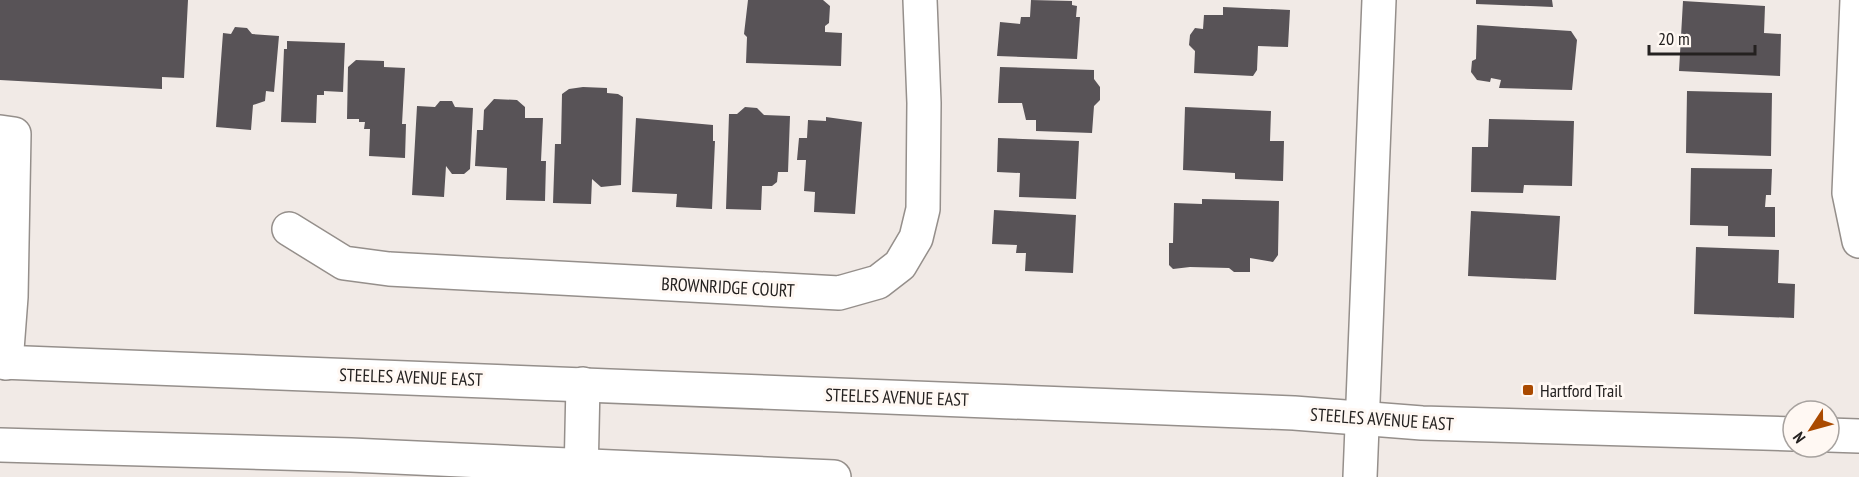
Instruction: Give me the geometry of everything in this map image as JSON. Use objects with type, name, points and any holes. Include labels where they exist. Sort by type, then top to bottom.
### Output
[{"type":"main road","name":"BROWNRIDGE COURT","points":[[289,229],[344,262],[389,269],[839,293],[878,282],[900,265],[916,238],[923,209],[924,103],[920,0]]},
{"type":"main road","points":[[1360,477],[1379,0]]},
{"type":"main road","points":[[1857,0],[1849,194],[1859,241]]},
{"type":"main road","points":[[0,132],[14,134],[12,297],[3,362]]},
{"type":"main road","name":"STEELES AVENUE EAST","points":[[3,362],[1294,413],[1422,423],[1781,434]]},
{"type":"main road","points":[[582,472],[583,384]]},
{"type":"main road","points":[[1841,435],[1859,436]]},
{"type":"main road","points":[[0,445],[351,455],[582,472],[834,477]]},
{"type":"building","points":[[0,0],[188,0],[184,78],[162,77],[162,89],[0,80]]},
{"type":"building","points":[[748,0],[823,0],[830,6],[829,23],[825,26],[825,32],[842,33],[841,66],[746,63],[747,37],[744,34]]},
{"type":"building","points":[[1031,0],[1072,1],[1072,5],[1077,6],[1076,17],[1080,17],[1077,59],[997,56],[1000,22],[1020,24],[1021,17],[1030,17]]},
{"type":"building","points":[[1476,0],[1552,0],[1553,7],[1476,4]]},
{"type":"building","points":[[1683,1],[1765,6],[1764,33],[1781,34],[1780,76],[1679,71]]},
{"type":"building","points":[[1223,7],[1290,10],[1288,47],[1258,46],[1257,70],[1253,76],[1194,73],[1195,51],[1189,45],[1190,35],[1195,28],[1203,29],[1204,15],[1223,15]]},
{"type":"building","points":[[1477,25],[1571,31],[1577,40],[1572,90],[1499,88],[1501,80],[1491,78],[1490,82],[1477,80],[1471,72],[1472,61],[1476,59]]},
{"type":"building","points":[[235,27],[247,28],[252,34],[279,36],[274,92],[266,91],[265,101],[253,105],[251,130],[216,127],[223,33],[231,34]]},
{"type":"building","points":[[287,41],[345,43],[343,92],[324,91],[324,95],[317,95],[316,123],[281,122],[284,49],[287,49]]},
{"type":"building","points":[[356,60],[384,61],[384,67],[405,68],[402,124],[406,124],[405,158],[369,156],[370,129],[364,129],[365,122],[359,122],[359,119],[347,119],[348,67]]},
{"type":"building","points":[[1000,67],[1094,70],[1094,79],[1100,87],[1100,100],[1094,106],[1092,133],[1036,131],[1036,120],[1026,120],[1022,103],[998,103]]},
{"type":"building","points":[[607,88],[607,93],[623,97],[621,185],[601,187],[592,179],[591,204],[553,203],[555,144],[561,144],[562,94],[569,89]]},
{"type":"building","points":[[1687,91],[1772,93],[1771,156],[1686,153]]},
{"type":"building","points":[[494,99],[517,100],[525,107],[525,118],[543,118],[541,161],[546,161],[545,201],[506,200],[507,168],[475,166],[477,130],[483,130],[484,110]]},
{"type":"building","points":[[440,101],[452,101],[455,107],[473,108],[470,169],[464,174],[452,174],[446,166],[444,197],[412,195],[417,106],[435,107]]},
{"type":"building","points":[[745,107],[757,108],[764,115],[790,116],[788,172],[778,172],[777,182],[772,186],[762,186],[761,210],[726,209],[729,114],[737,114]]},
{"type":"building","points":[[1185,107],[1271,111],[1270,141],[1284,141],[1283,181],[1235,179],[1235,173],[1183,170]]},
{"type":"building","points":[[826,117],[862,122],[855,214],[814,212],[815,192],[804,191],[806,160],[797,160],[799,138],[807,138],[808,120],[826,121]]},
{"type":"building","points":[[636,118],[713,125],[713,141],[715,141],[712,209],[676,207],[677,194],[632,192]]},
{"type":"building","points":[[1489,119],[1574,121],[1572,186],[1524,185],[1523,193],[1471,192],[1472,147],[1488,147]]},
{"type":"building","points":[[998,138],[1079,141],[1076,199],[1019,197],[1020,173],[997,172]]},
{"type":"building","points":[[1691,168],[1772,169],[1771,195],[1766,195],[1765,207],[1775,207],[1775,237],[1728,236],[1728,226],[1690,225]]},
{"type":"building","points":[[1202,199],[1279,201],[1278,255],[1273,262],[1250,258],[1250,272],[1234,272],[1229,268],[1173,269],[1169,265],[1169,243],[1173,243],[1174,203],[1202,204]]},
{"type":"building","points":[[994,210],[1076,215],[1073,273],[1025,271],[1026,253],[1016,253],[1017,245],[992,244]]},
{"type":"building","points":[[1471,211],[1560,216],[1556,280],[1468,276]]},
{"type":"building","points":[[1696,247],[1779,250],[1778,283],[1795,284],[1794,318],[1694,314]]},
{"type":"place","name":"Hartford Trail","points":[[1528,390]]}]
